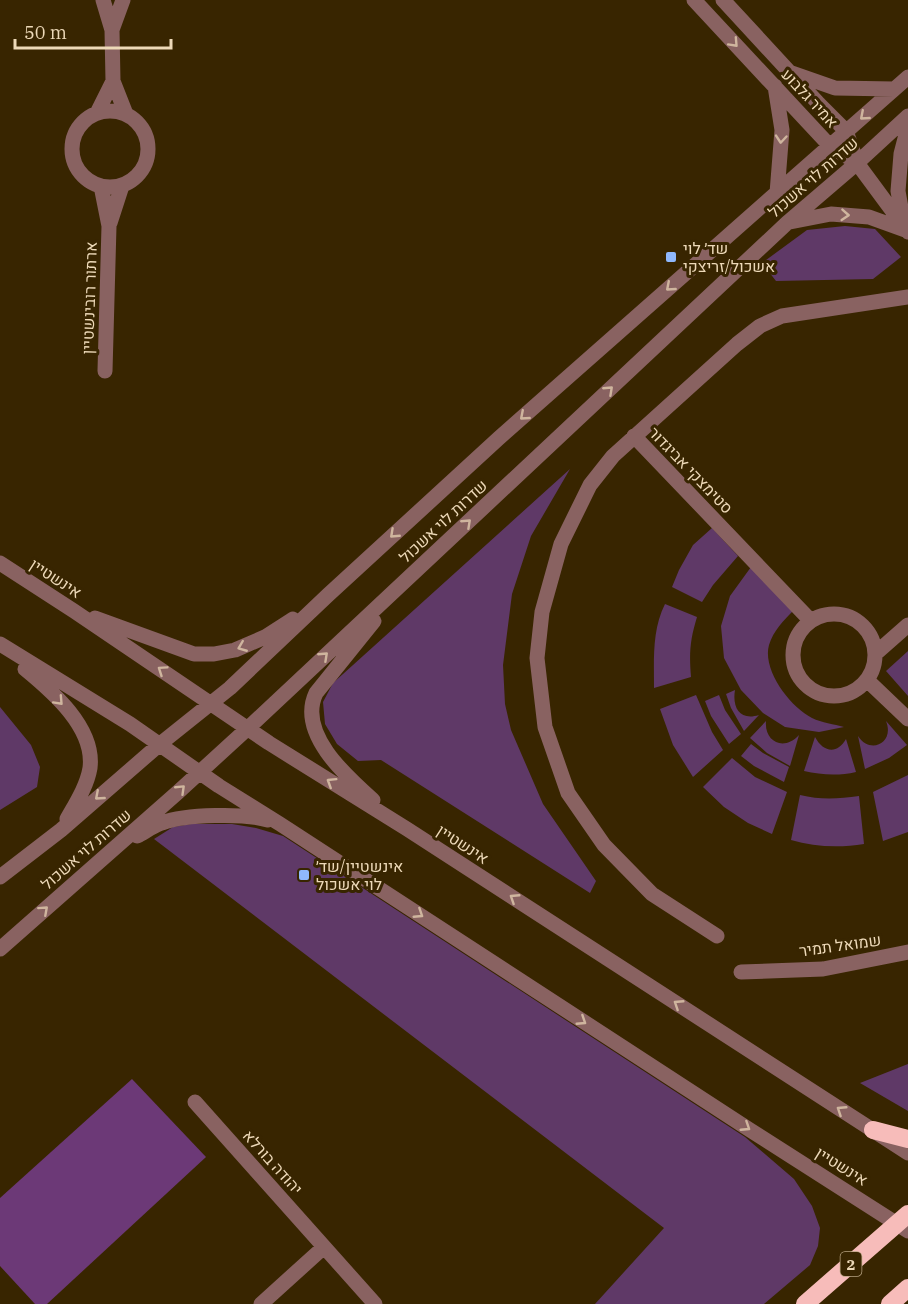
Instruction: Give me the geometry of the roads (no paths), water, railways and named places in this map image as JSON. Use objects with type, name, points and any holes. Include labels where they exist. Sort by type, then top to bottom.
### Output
[{"type":"highway","points":[[873,1130],[908,1139]]},
{"type":"highway","name":"2","points":[[805,1304],[904,1223]]},
{"type":"highway","points":[[890,1304],[908,1288]]},
{"type":"street","points":[[103,0],[112,30],[113,81],[126,114]]},
{"type":"street","points":[[112,30],[123,0]]},
{"type":"street","name":"אמיר גלבוע","points":[[694,0],[830,146],[857,163]]},
{"type":"street","name":"אמיר גלבוע","points":[[723,0],[846,131],[857,163]]},
{"type":"street","points":[[790,72],[835,88],[894,89]]},
{"type":"street","name":"שדרות לוי אשכול","points":[[0,877],[61,830],[159,744],[230,688],[499,438],[908,77]]},
{"type":"street","points":[[97,113],[113,81]]},
{"type":"street","points":[[775,87],[782,130],[777,193]]},
{"type":"street","points":[[116,111],[126,114],[144,133],[148,145],[147,158],[142,170],[133,180],[122,186],[111,188],[89,182],[74,163],[73,139],[78,128],[97,113],[116,111]]},
{"type":"street","name":"שדרות לוי אשכול","points":[[0,949],[247,729],[788,223],[908,116]]},
{"type":"street","points":[[907,231],[898,191],[901,154],[908,127]]},
{"type":"street","points":[[857,163],[907,231]]},
{"type":"street","name":"ארתור רובינשטיין","points":[[101,186],[109,226],[105,371]]},
{"type":"street","name":"ארתור רובינשטיין","points":[[109,226],[122,186]]},
{"type":"street","points":[[788,223],[831,214],[869,217],[907,231]]},
{"type":"street","points":[[634,436],[760,326],[782,316],[908,297]]},
{"type":"street","name":"סטימצקי אביגדור","points":[[717,936],[652,894],[604,845],[568,793],[545,727],[537,658],[542,612],[561,544],[591,485],[613,456],[634,436],[811,621]]},
{"type":"street","name":"אינשטיין","points":[[0,563],[247,729],[908,1153]]},
{"type":"street","points":[[407,830],[335,764],[322,744],[312,713],[316,693],[409,578]]},
{"type":"street","points":[[74,611],[194,654],[214,654],[235,650],[265,637],[328,595]]},
{"type":"street","points":[[843,615],[854,619],[870,636],[875,654],[873,670],[858,689],[847,695],[821,694],[801,679],[795,668],[793,655],[795,642],[801,631],[811,621],[820,616],[843,615]]},
{"type":"street","points":[[875,654],[908,625]]},
{"type":"street","points":[[0,646],[56,697],[76,720],[89,747],[90,767],[85,786],[61,830]]},
{"type":"street","name":"אינשטיין","points":[[0,646],[159,744],[219,786],[740,1124],[904,1223]]},
{"type":"street","points":[[867,680],[908,719]]},
{"type":"street","points":[[109,852],[160,823],[170,820],[249,816],[280,824]]},
{"type":"street","name":"שמואל תמיר","points":[[741,972],[823,969],[908,952]]},
{"type":"street","name":"יהודה בורלא","points":[[195,1102],[375,1304]]},
{"type":"street","points":[[261,1304],[324,1247]]},
{"type":"place","name":"שד׳ לוי אשכול/זריצקי","points":[[671,257]]},
{"type":"place","name":"אינשטיין/שד׳ לוי אשכול","points":[[304,875]]}]
